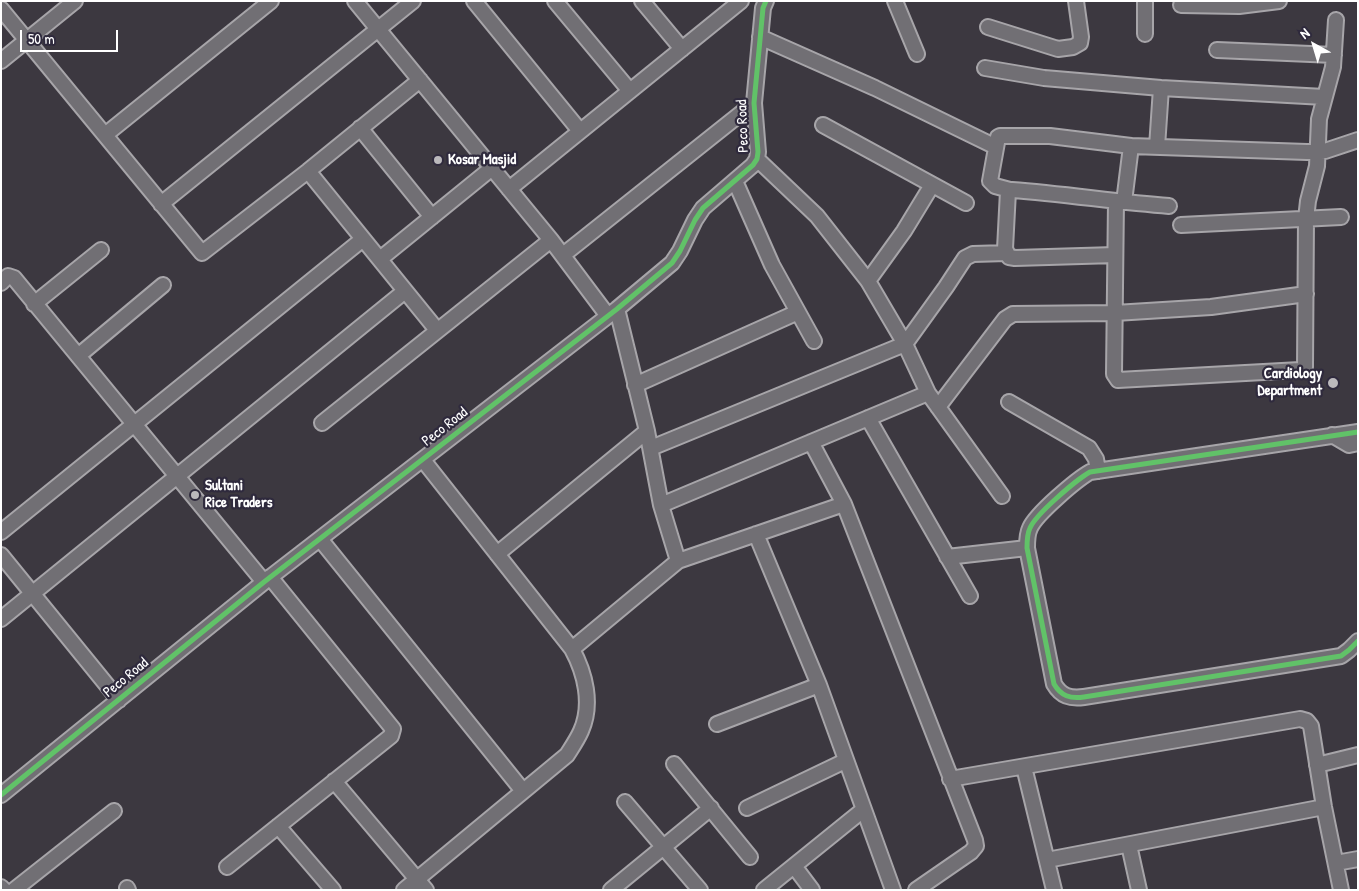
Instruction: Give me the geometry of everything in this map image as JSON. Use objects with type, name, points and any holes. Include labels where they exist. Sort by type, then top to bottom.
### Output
[{"type":"street","points":[[1,61],[75,1]]},
{"type":"street","points":[[105,135],[271,1]]},
{"type":"street","points":[[355,1],[563,255],[613,313],[635,385],[651,448],[661,504],[678,561]]},
{"type":"street","points":[[161,204],[413,1]]},
{"type":"street","points":[[474,1],[580,131]]},
{"type":"street","points":[[555,1],[630,91]]},
{"type":"street","points":[[642,1],[682,48]]},
{"type":"street","points":[[509,188],[741,1]]},
{"type":"street","name":"Peco Road","points":[[1,795],[267,579],[613,313],[672,263],[703,208],[753,165],[757,159],[754,103],[763,8],[766,1]]},
{"type":"street","points":[[894,1],[917,54]]},
{"type":"street","points":[[988,27],[1058,49],[1073,47],[1080,43],[1081,36],[1076,1]]},
{"type":"street","points":[[1145,1],[1145,34]]},
{"type":"street","points":[[1181,5],[1279,1]]},
{"type":"street","points":[[1,9],[202,253],[308,171],[420,80]]},
{"type":"street","points":[[1131,146],[1120,202],[1115,255],[1114,374],[1117,378],[1120,381],[1300,370],[1305,367],[1306,219],[1308,201],[1317,166],[1319,120],[1333,67],[1336,20]]},
{"type":"street","points":[[760,37],[874,88],[996,147]]},
{"type":"street","points":[[1217,50],[1334,55]]},
{"type":"street","points":[[985,68],[1044,78],[1161,88],[1324,97]]},
{"type":"street","points":[[1157,147],[1161,88]]},
{"type":"street","points":[[563,255],[754,103]]},
{"type":"street","points":[[823,125],[966,203]]},
{"type":"street","points":[[360,128],[432,217]]},
{"type":"street","points":[[1169,206],[1010,190],[995,186],[990,181],[998,137],[1034,135],[1131,146],[1317,151],[1325,151],[1358,140]]},
{"type":"street","points":[[757,159],[817,216],[868,281],[905,344],[928,393],[1002,496]]},
{"type":"street","points":[[380,259],[492,168]]},
{"type":"street","points":[[308,171],[437,330]]},
{"type":"street","points":[[735,180],[772,265],[814,341]]},
{"type":"street","points":[[868,281],[904,231],[932,185]]},
{"type":"street","points":[[1010,190],[1007,195],[1005,249],[1009,257],[1115,255]]},
{"type":"street","points":[[1181,225],[1342,217]]},
{"type":"street","points":[[1,532],[363,239]]},
{"type":"street","points":[[322,423],[551,240]]},
{"type":"street","points":[[34,304],[101,250]]},
{"type":"street","points":[[651,448],[905,344],[965,258],[972,254],[1007,253]]},
{"type":"street","points":[[1,283],[8,276],[14,278],[178,476],[393,728],[391,736],[227,867]]},
{"type":"street","points":[[78,356],[163,285]]},
{"type":"street","points":[[1,620],[405,291]]},
{"type":"street","points":[[938,406],[1004,319],[1014,314],[1114,313],[1211,307],[1306,294]]},
{"type":"street","points":[[635,385],[798,312]]},
{"type":"street","points":[[661,504],[928,393]]},
{"type":"street","points":[[1010,402],[1089,448],[1096,459],[1098,471]]},
{"type":"street","points":[[868,418],[970,596]]},
{"type":"street","points":[[497,554],[647,431]]},
{"type":"street","points":[[1358,432],[1090,472],[1081,477],[1035,521],[1029,529],[1027,548],[1054,684],[1059,692],[1066,696],[1084,697],[1341,656],[1358,641]]},
{"type":"street","points":[[1332,436],[1349,445],[1358,443]]},
{"type":"street","points":[[811,442],[844,504],[975,840],[976,846],[971,852],[916,890]]},
{"type":"street","points":[[404,890],[422,884],[523,792],[567,755],[584,722],[586,692],[584,677],[572,649],[423,460]]},
{"type":"street","points":[[572,649],[678,561],[844,504]]},
{"type":"street","points":[[756,534],[819,686],[893,890]]},
{"type":"street","points":[[320,539],[523,792]]},
{"type":"street","points":[[948,557],[1027,548]]},
{"type":"street","points":[[1,555],[119,700]]},
{"type":"street","points":[[717,724],[819,686]]},
{"type":"street","points":[[950,779],[1300,719],[1307,721],[1311,726],[1324,807],[1341,890]]},
{"type":"street","points":[[1317,765],[1358,755]]},
{"type":"street","points":[[747,808],[846,761]]},
{"type":"street","points":[[674,764],[750,857]]},
{"type":"street","points":[[1024,767],[1054,890]]},
{"type":"street","points":[[334,781],[422,884]]},
{"type":"street","points":[[625,802],[700,890]]},
{"type":"street","points":[[1047,860],[1324,807]]},
{"type":"street","points":[[614,889],[711,808]]},
{"type":"street","points":[[764,890],[864,810]]},
{"type":"street","points":[[14,890],[114,811]]},
{"type":"street","points":[[278,826],[333,890]]},
{"type":"street","points":[[1129,845],[1139,890]]},
{"type":"street","points":[[1336,863],[1358,859]]},
{"type":"street","points":[[794,866],[812,890]]},
{"type":"street","points":[[1,887],[4,890]]},
{"type":"cycle path","points":[[1,795],[264,582],[617,309],[672,263],[703,208],[753,165],[757,159],[754,103],[763,8],[766,1]]},
{"type":"cycle path","points":[[1358,432],[1090,472],[1040,514],[1030,528],[1027,538],[1027,548],[1054,684],[1063,694],[1070,697],[1084,697],[1341,656],[1358,641]]},
{"type":"place","name":"Kosar Masjid","points":[[438,160]]},
{"type":"place","name":"Cardiology Department","points":[[1333,383]]},
{"type":"place","name":"Sultani Rice Traders","points":[[195,495]]}]
